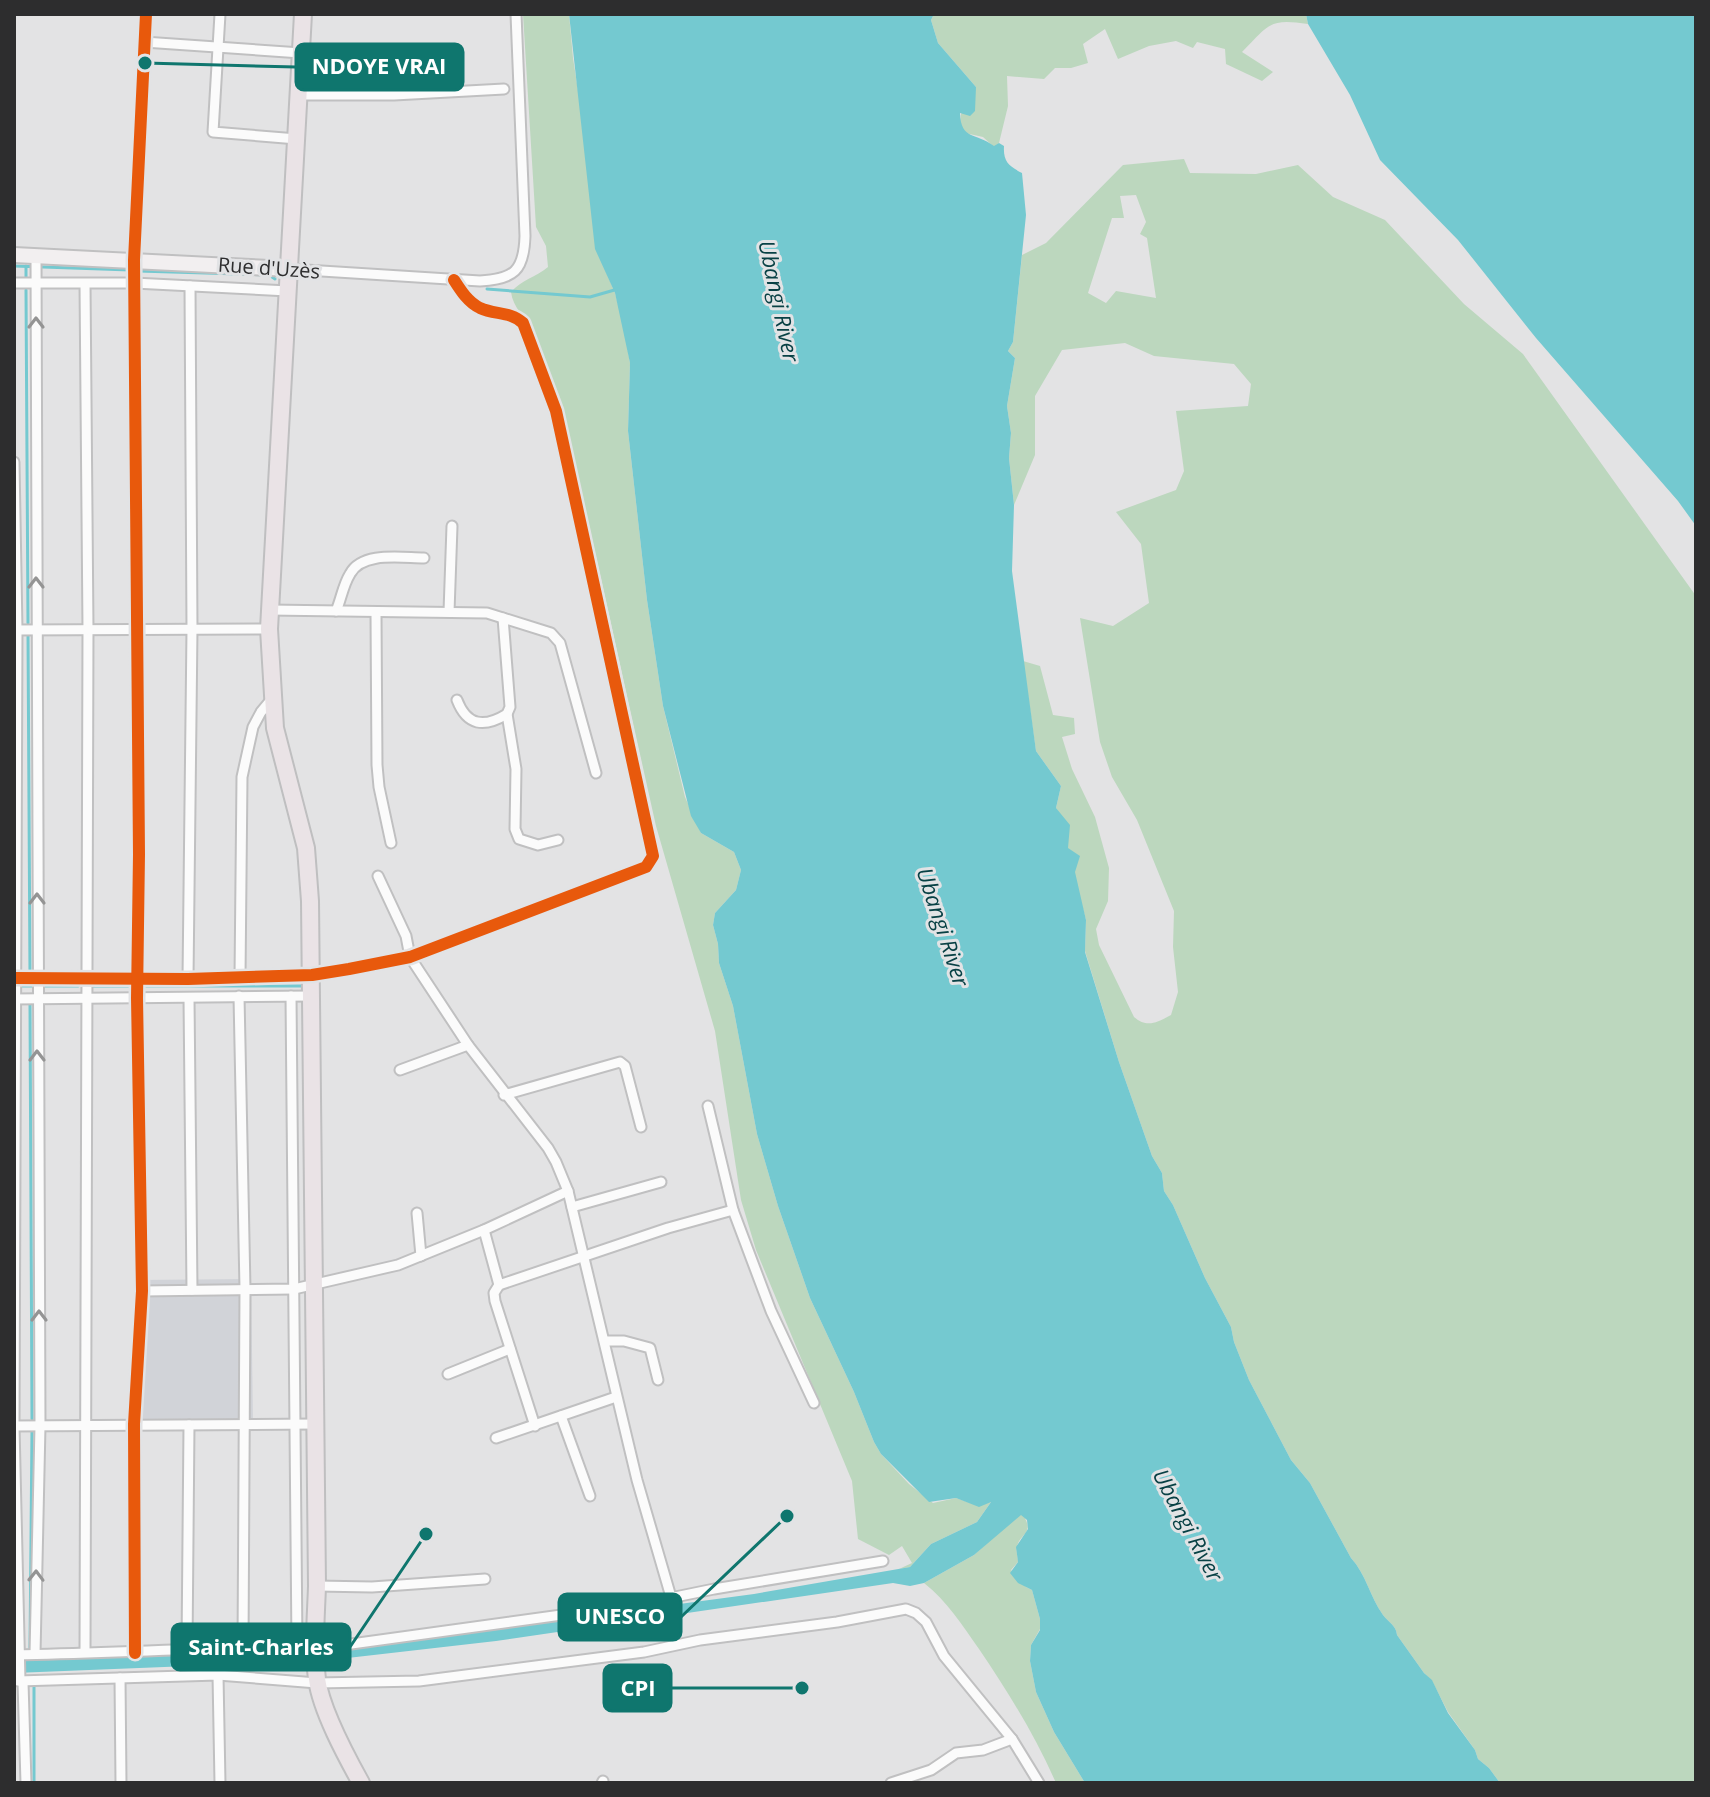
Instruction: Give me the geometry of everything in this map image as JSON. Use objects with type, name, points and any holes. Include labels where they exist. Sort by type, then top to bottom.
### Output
[{"type":"main road","points":[[303,14],[269,610],[271,700],[275,728],[306,848],[310,901],[317,1683],[344,1751],[361,1783]]},
{"type":"street","points":[[135,1653],[134,1424],[142,1291],[137,998],[139,630],[134,260],[146,14]]},
{"type":"street","points":[[220,14],[213,132],[297,139]]},
{"type":"street","name":"Rue d'Uzès","points":[[14,256],[134,260],[454,280],[508,277],[520,266],[525,236],[516,14]]},
{"type":"street","points":[[144,42],[301,53]]},
{"type":"street","points":[[299,95],[394,95],[504,89]]},
{"type":"street","points":[[35,1654],[40,1426],[36,257]]},
{"type":"street","points":[[15,978],[188,979],[312,975],[410,957],[651,863],[653,856],[552,398],[523,323],[516,316],[483,310],[467,299],[454,280]]},
{"type":"street","points":[[14,283],[134,283],[288,291]]},
{"type":"street","points":[[85,284],[88,629],[85,1652]]},
{"type":"street","points":[[188,979],[192,629],[190,286]]},
{"type":"street","points":[[14,462],[14,1426],[17,1655],[26,1783]]},
{"type":"street","points":[[449,612],[452,526]]},
{"type":"street","points":[[336,611],[350,573],[358,564],[368,560],[424,558]]},
{"type":"street","points":[[269,610],[376,614],[487,613],[551,633],[560,643],[596,773]]},
{"type":"street","points":[[376,614],[377,765],[391,843]]},
{"type":"street","points":[[503,618],[510,707],[507,714],[516,769],[515,829],[519,839],[538,845],[558,840]]},
{"type":"street","points":[[15,630],[269,629]]},
{"type":"street","points":[[240,977],[242,777],[253,727],[271,700]]},
{"type":"street","points":[[457,700],[466,717],[474,721],[485,723],[507,714]]},
{"type":"street","points":[[378,876],[406,936],[410,957],[504,1095],[548,1148],[568,1191],[637,1480],[671,1597]]},
{"type":"street","points":[[239,996],[245,1289],[243,1647]]},
{"type":"street","points":[[291,996],[297,1645]]},
{"type":"street","points":[[15,999],[312,996]]},
{"type":"street","points":[[189,998],[192,1290]]},
{"type":"street","points":[[400,1070],[468,1045]]},
{"type":"street","points":[[504,1095],[620,1062],[625,1066],[641,1127]]},
{"type":"street","points":[[708,1106],[733,1210],[771,1311],[814,1403]]},
{"type":"street","points":[[572,1207],[661,1182]]},
{"type":"street","points":[[142,1291],[294,1289],[315,1285],[333,1278],[398,1265],[568,1191]]},
{"type":"street","points":[[535,1426],[495,1301],[494,1293],[499,1285],[668,1228],[733,1210]]},
{"type":"street","points":[[417,1213],[421,1256]]},
{"type":"street","points":[[484,1230],[499,1285]]},
{"type":"street","points":[[605,1341],[624,1341],[650,1348],[658,1380]]},
{"type":"street","points":[[448,1374],[510,1349]]},
{"type":"street","points":[[496,1438],[616,1397]]},
{"type":"street","points":[[561,1416],[590,1496]]},
{"type":"street","points":[[14,1426],[316,1424]]},
{"type":"street","points":[[187,1649],[189,1425]]},
{"type":"street","points":[[17,1655],[297,1645],[315,1649],[641,1604],[883,1561]]},
{"type":"street","points":[[317,1586],[372,1587],[485,1579]]},
{"type":"street","points":[[19,1682],[218,1675],[317,1683],[458,1678],[644,1652],[700,1640],[837,1622],[906,1609],[926,1622],[944,1656],[1012,1739],[1039,1783]]},
{"type":"street","points":[[218,1675],[220,1783]]},
{"type":"street","points":[[120,1678],[121,1783]]},
{"type":"street","points":[[891,1783],[931,1770],[956,1753],[983,1750],[1012,1739]]},
{"type":"shaded area","points":[[251,1279],[253,1424],[133,1423],[135,1280]]},
{"type":"green space","points":[[523,14],[569,14],[606,272],[623,323],[630,363],[628,431],[647,600],[663,706],[685,797],[701,833],[734,852],[741,870],[736,890],[715,913],[713,925],[719,963],[733,1006],[757,1134],[778,1206],[810,1298],[881,1454],[909,1484],[933,1503],[956,1498],[973,1504],[993,1499],[977,1522],[931,1544],[910,1567],[899,1569],[912,1563],[902,1546],[889,1555],[858,1539],[852,1481],[756,1250],[741,1200],[715,1031],[656,826],[569,435],[552,382],[528,326],[512,298],[511,292],[515,288],[548,267],[546,246],[536,227]]},
{"type":"green space","points":[[934,14],[1306,14],[1308,24],[1277,23],[1258,35],[1242,52],[1273,72],[1262,81],[1226,64],[1225,49],[1197,42],[1193,48],[1176,41],[1149,46],[1118,59],[1105,29],[1083,44],[1088,63],[1055,68],[1044,79],[1007,76],[1008,106],[999,143],[994,147],[983,137],[965,133],[962,127],[961,115],[976,87],[938,43],[931,20]]},
{"type":"green space","points":[[1184,159],[1190,173],[1256,174],[1298,165],[1333,197],[1385,220],[1464,304],[1523,354],[1696,596],[1696,1783],[1500,1783],[1478,1759],[1432,1681],[1383,1615],[1310,1483],[1291,1460],[1249,1380],[1231,1327],[1164,1191],[1162,1173],[1152,1156],[1119,1062],[1085,951],[1086,920],[1056,808],[1061,786],[1036,751],[1023,661],[1040,666],[1053,715],[1074,718],[1075,734],[1062,737],[1072,769],[1095,817],[1109,868],[1108,901],[1096,929],[1099,945],[1134,1017],[1147,1023],[1156,1022],[1171,1015],[1178,992],[1173,947],[1174,911],[1137,820],[1112,777],[1100,742],[1080,618],[1113,626],[1149,603],[1141,544],[1116,512],[1176,490],[1184,471],[1176,411],[1248,406],[1251,384],[1234,364],[1154,356],[1125,343],[1062,350],[1035,396],[1035,455],[1014,505],[1009,458],[1011,433],[1007,406],[1015,358],[1008,351],[1013,342],[1022,255],[1046,243],[1123,165]],"holes":[[[1136,195],[1146,222],[1140,234],[1147,238],[1156,298],[1116,291],[1106,303],[1088,293],[1112,218],[1124,218],[1120,196]]]},
{"type":"green space","points":[[1018,1515],[1023,1515],[1028,1526],[1018,1543],[1018,1562],[1011,1570],[1032,1590],[1040,1619],[1040,1629],[1031,1645],[1030,1661],[1036,1692],[1054,1732],[1085,1783],[1056,1783],[1030,1731],[990,1665],[954,1614],[924,1583],[974,1555]]},
{"type":"water","name":"Ubangi River","points":[[569,14],[934,14],[931,20],[938,43],[976,87],[975,111],[970,116],[960,113],[963,128],[994,146],[999,143],[1004,146],[1008,163],[1022,173],[1026,215],[1013,342],[1008,351],[1015,358],[1007,406],[1014,505],[1012,571],[1036,751],[1061,786],[1056,808],[1070,825],[1068,848],[1080,856],[1075,872],[1086,920],[1085,952],[1119,1062],[1152,1156],[1162,1173],[1164,1191],[1231,1327],[1249,1380],[1291,1460],[1310,1483],[1383,1615],[1432,1680],[1448,1713],[1475,1750],[1478,1759],[1500,1783],[1085,1783],[1054,1732],[1036,1692],[1030,1661],[1031,1645],[1040,1630],[1040,1619],[1032,1590],[1018,1583],[1010,1573],[1018,1562],[1016,1547],[1028,1529],[1027,1520],[1021,1515],[974,1555],[924,1583],[910,1586],[893,1583],[496,1641],[330,1660],[330,1651],[754,1594],[910,1567],[931,1544],[977,1522],[991,1502],[979,1507],[956,1498],[929,1502],[881,1454],[810,1298],[757,1134],[733,1006],[719,963],[713,925],[715,913],[736,890],[741,870],[734,852],[701,833],[691,816],[663,706],[647,600],[628,431],[630,363],[615,293],[595,249]]},
{"type":"water","points":[[1306,14],[1696,14],[1696,526],[1678,501],[1536,338],[1458,240],[1380,160],[1350,95],[1308,24]]},
{"type":"waterway","points":[[14,266],[130,270]]},
{"type":"waterway","points":[[26,266],[26,277]]},
{"type":"waterway","points":[[138,271],[269,275],[275,279]]},
{"type":"waterway","points":[[487,289],[590,297],[618,289]]},
{"type":"waterway","points":[[26,290],[28,623]]},
{"type":"waterway","points":[[28,634],[30,973]]},
{"type":"waterway","points":[[21,986],[36,986]]},
{"type":"waterway","points":[[42,986],[78,986]]},
{"type":"waterway","points":[[92,986],[130,986]]},
{"type":"waterway","points":[[144,986],[307,986]]},
{"type":"waterway","points":[[30,1005],[32,1419]]},
{"type":"waterway","points":[[30,1649],[32,1430]]},
{"type":"waterway","points":[[14,1665],[239,1656],[294,1657]]},
{"type":"waterway","points":[[34,1687],[34,1783]]},
{"type":"cycle path","points":[[135,1653],[134,1424],[142,1291],[137,998],[139,854],[134,260],[146,14]]},
{"type":"cycle path","points":[[14,978],[188,979],[312,975],[349,969],[410,957],[646,867],[653,856],[556,411],[523,323],[476,306],[454,280]]},
{"type":"place","name":"NDOYE VRAI","points":[[145,63]]},
{"type":"place","name":"UNESCO","points":[[787,1516]]},
{"type":"place","name":"Saint-Charles","points":[[426,1534]]},
{"type":"place","name":"CPI","points":[[802,1688]]}]
